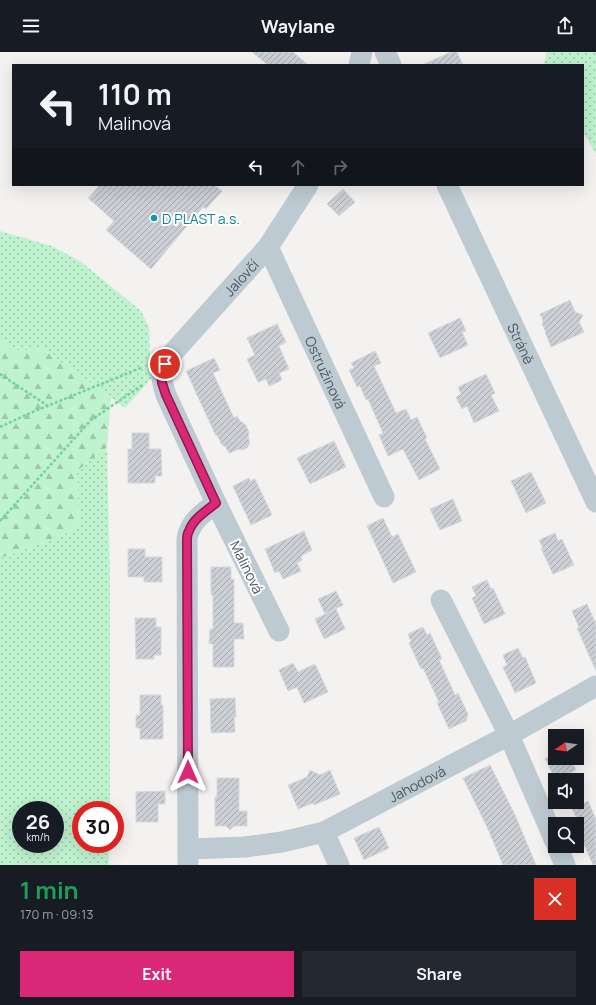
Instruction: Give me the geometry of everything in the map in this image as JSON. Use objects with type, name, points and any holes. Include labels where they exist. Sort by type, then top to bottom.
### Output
[{"type":"street","points":[[358,64],[362,52]]},
{"type":"street","points":[[385,52],[391,64]]},
{"type":"street","name":"Jalovčí","points":[[163,368],[175,350],[268,247],[307,186]]},
{"type":"street","name":"Stráně","points":[[447,186],[596,502]]},
{"type":"street","name":"Ostružinová","points":[[268,247],[384,497]]},
{"type":"street","name":"Malinová","points":[[163,368],[162,383],[166,395],[216,503],[279,631]]},
{"type":"street","points":[[188,857],[187,541],[188,532],[193,523],[216,503]]},
{"type":"street","points":[[441,600],[509,735],[548,825]]},
{"type":"street","name":"Jahodová","points":[[188,857],[282,842],[324,832],[509,735],[596,686]]},
{"type":"street","points":[[324,832],[338,865]]},
{"type":"street","points":[[560,853],[565,865]]},
{"type":"path","points":[[0,427],[156,362],[163,368],[92,420],[0,521]]},
{"type":"path","points":[[0,374],[48,406]]},
{"type":"green space","points":[[547,52],[596,52],[596,154],[584,134],[584,64],[544,64]]},
{"type":"green space","points":[[0,231],[52,246],[81,262],[141,311],[149,327],[151,379],[125,408],[43,349],[11,351],[0,335]]},
{"type":"green space","points":[[0,335],[11,351],[43,349],[111,398],[107,447],[77,471],[79,527],[58,537],[1,558],[0,560]]},
{"type":"green space","points":[[107,447],[110,580],[110,801],[72,801],[72,853],[109,853],[109,865],[0,865],[0,560],[1,558],[58,537],[79,527],[77,471]]},
{"type":"building","points":[[252,52],[293,52],[307,64],[267,64]]},
{"type":"building","points":[[451,52],[457,52],[463,64],[424,64]]},
{"type":"building","name":"D PLAST a.s.","points":[[99,186],[215,186],[222,191],[206,209],[203,207],[151,269],[106,230],[114,221],[88,198]]},
{"type":"building","points":[[343,189],[355,202],[339,216],[327,204]]},
{"type":"building","points":[[570,300],[575,312],[583,315],[579,322],[584,332],[551,347],[542,324],[543,320],[540,314]]},
{"type":"building","points":[[460,318],[466,331],[462,332],[468,345],[440,358],[428,333]]},
{"type":"building","points":[[277,324],[286,342],[279,346],[289,369],[279,373],[282,380],[269,386],[266,379],[258,382],[247,359],[255,355],[247,338]]},
{"type":"building","points":[[375,351],[381,363],[374,366],[396,413],[406,409],[411,420],[417,417],[427,438],[425,439],[440,469],[419,480],[403,449],[388,456],[379,435],[383,433],[368,399],[366,400],[360,386],[357,387],[349,370],[354,368],[351,363]]},
{"type":"building","points":[[214,358],[220,370],[213,373],[234,418],[237,416],[240,421],[245,424],[249,432],[248,438],[250,442],[247,448],[229,453],[225,446],[222,445],[217,435],[216,436],[186,371]]},
{"type":"building","points":[[486,374],[495,393],[491,395],[499,411],[474,423],[467,406],[462,409],[456,397],[461,394],[458,387]]},
{"type":"building","points":[[132,433],[149,433],[149,449],[161,449],[162,476],[155,476],[155,483],[128,483],[128,449],[132,449]]},
{"type":"building","points":[[334,441],[346,467],[310,484],[297,458]]},
{"type":"building","points":[[531,472],[546,503],[526,513],[511,481]]},
{"type":"building","points":[[249,478],[250,481],[255,479],[272,515],[251,525],[233,486]]},
{"type":"building","points":[[453,499],[462,521],[440,530],[430,509]]},
{"type":"building","points":[[383,518],[392,537],[398,534],[416,572],[393,583],[367,526]]},
{"type":"building","points":[[304,531],[312,550],[301,556],[302,560],[297,563],[301,571],[283,579],[279,571],[275,573],[265,549]]},
{"type":"building","points":[[555,533],[558,541],[562,539],[574,565],[553,574],[539,540]]},
{"type":"building","points":[[128,549],[145,549],[145,557],[162,557],[162,582],[144,582],[144,577],[128,577]]},
{"type":"building","points":[[211,567],[231,567],[231,579],[234,579],[234,623],[243,623],[244,639],[234,639],[234,667],[213,667],[213,644],[209,644],[210,629],[213,629]]},
{"type":"building","points":[[487,580],[491,589],[493,588],[505,614],[484,624],[472,598],[476,596],[472,587]]},
{"type":"building","points":[[336,591],[343,605],[325,614],[318,599]]},
{"type":"building","points":[[587,604],[596,624],[596,671],[577,628],[579,627],[572,611]]},
{"type":"building","points":[[336,609],[345,629],[324,639],[315,619]]},
{"type":"building","points":[[135,618],[156,618],[156,627],[161,627],[161,655],[154,655],[154,659],[136,659]]},
{"type":"building","points":[[423,627],[427,635],[430,633],[442,659],[439,660],[455,695],[458,693],[468,714],[466,721],[449,729],[437,703],[439,702],[409,643],[411,642],[408,634]]},
{"type":"building","points":[[518,648],[523,658],[525,657],[536,683],[515,693],[503,667],[507,665],[503,655]]},
{"type":"building","points":[[293,663],[298,672],[315,664],[328,692],[304,703],[297,687],[288,691],[279,670]]},
{"type":"building","points":[[140,695],[161,695],[161,705],[163,705],[163,739],[140,739],[140,728],[136,728],[136,715],[140,715]]},
{"type":"building","points":[[235,698],[235,732],[211,733],[210,699]]},
{"type":"building","points":[[490,765],[515,815],[536,865],[503,865],[488,829],[463,778]]},
{"type":"building","points":[[548,765],[574,765],[576,770],[569,773],[552,773]]},
{"type":"building","points":[[310,770],[320,775],[330,770],[340,794],[314,805],[313,803],[298,809],[288,785],[307,777]]},
{"type":"building","points":[[217,778],[239,778],[239,811],[247,811],[247,826],[234,826],[230,830],[226,826],[215,826],[215,797],[217,797]]},
{"type":"building","points":[[165,791],[165,804],[158,804],[158,822],[136,822],[136,792]]},
{"type":"building","points":[[588,801],[596,819],[596,865],[593,865],[584,844],[584,817],[576,817],[572,809],[584,809],[584,803]]},
{"type":"building","points":[[379,827],[389,848],[364,860],[354,838]]},
{"type":"place","name":"D PLAST a.s.","points":[[154,218]]},
{"type":"route","points":[[165,364],[161,372],[162,383],[166,395],[216,503],[193,523],[188,532],[187,541],[188,772]]}]
